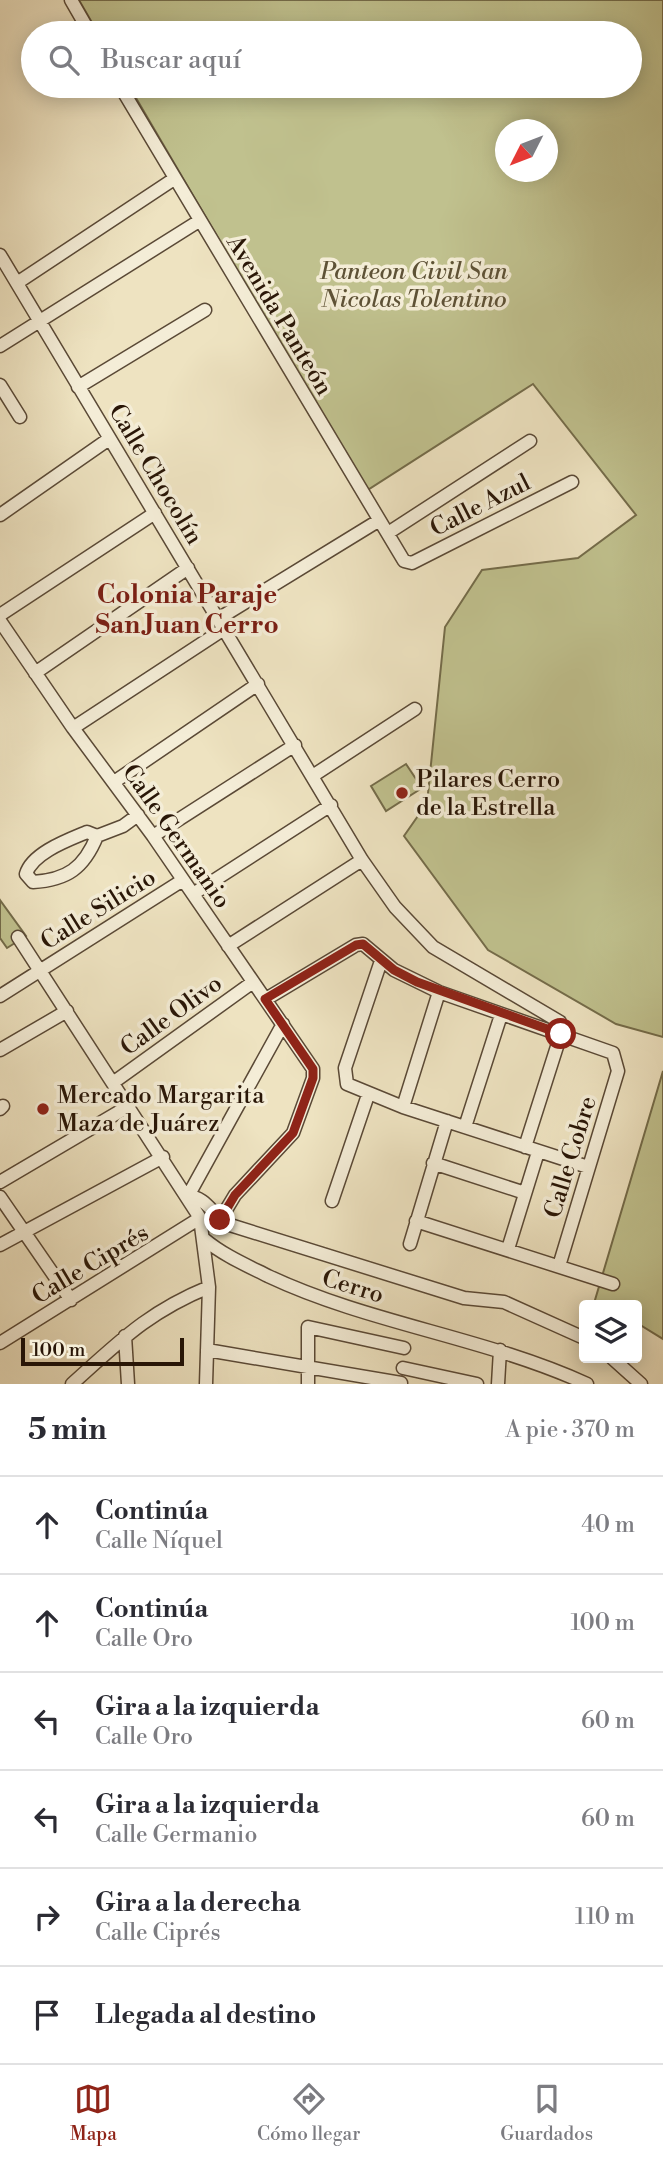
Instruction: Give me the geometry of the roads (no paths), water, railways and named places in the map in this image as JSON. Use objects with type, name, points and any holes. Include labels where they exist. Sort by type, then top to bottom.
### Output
[{"type":"street","points":[[71,0],[83,21]]},
{"type":"street","name":"Avenida Panteón","points":[[127,98],[378,521],[407,563]]},
{"type":"street","points":[[17,283],[174,179]]},
{"type":"street","points":[[0,346],[199,221]]},
{"type":"street","name":"Calle Chocolín","points":[[0,255],[314,775],[362,860],[395,907],[433,947],[473,974],[560,1022],[561,1034]]},
{"type":"street","points":[[78,387],[205,310]]},
{"type":"street","points":[[0,385],[20,417]]},
{"type":"street","points":[[0,514],[109,439]]},
{"type":"street","points":[[388,533],[530,441]]},
{"type":"street","name":"Calle Azul","points":[[407,563],[572,482]]},
{"type":"street","points":[[0,622],[155,513]]},
{"type":"street","points":[[73,728],[221,624],[378,521]]},
{"type":"street","points":[[35,673],[188,568]]},
{"type":"street","name":"Calle Germanio","points":[[0,622],[73,728],[153,836],[313,1069],[313,1078],[293,1133],[235,1195],[220,1220]]},
{"type":"street","points":[[114,782],[258,684]]},
{"type":"street","points":[[314,775],[415,709]]},
{"type":"street","points":[[153,836],[295,745]]},
{"type":"street","points":[[193,894],[331,805]]},
{"type":"street","points":[[97,836],[87,860],[55,881],[33,882],[26,874],[28,867],[57,845],[87,832],[97,836],[123,826],[138,815]]},
{"type":"street","points":[[228,946],[362,860]]},
{"type":"street","name":"Calle Silicio","points":[[0,996],[183,880]]},
{"type":"street","points":[[18,937],[130,1106],[200,1218],[209,1287],[206,1384]]},
{"type":"street","points":[[265,999],[356,945],[370,949],[382,961],[439,992],[561,1034],[525,1147]]},
{"type":"street","points":[[382,961],[345,1068],[344,1080],[368,1095],[588,1167]]},
{"type":"street","name":"Calle Olivo","points":[[114,1082],[253,982]]},
{"type":"street","points":[[402,1107],[439,992]]},
{"type":"street","points":[[0,1050],[67,1011]]},
{"type":"street","points":[[464,1127],[502,1015]]},
{"type":"street","points":[[188,1196],[283,1024]]},
{"type":"street","name":"Calle Cobre","points":[[559,1266],[618,1071],[617,1060],[606,1049],[561,1034]]},
{"type":"street","points":[[331,1201],[368,1095]]},
{"type":"street","points":[[0,1182],[130,1106]]},
{"type":"street","points":[[410,1244],[447,1121]]},
{"type":"street","points":[[508,1249],[538,1152]]},
{"type":"street","points":[[0,1245],[23,1230],[163,1157]]},
{"type":"street","points":[[433,1163],[525,1193]]},
{"type":"street","points":[[188,1196],[204,1200],[220,1220],[464,1297],[504,1302],[579,1336]]},
{"type":"street","points":[[0,1197],[71,1300]]},
{"type":"street","name":"Calle Ciprés","points":[[0,1343],[200,1218]]},
{"type":"street","points":[[416,1221],[613,1284]]},
{"type":"street","name":"Cerro","points":[[204,1239],[218,1251],[308,1294],[500,1350],[587,1384]]},
{"type":"street","points":[[72,1384],[140,1322],[175,1301],[209,1287]]},
{"type":"street","points":[[207,1350],[401,1384],[407,1324]]},
{"type":"street","points":[[308,1384],[308,1327],[404,1348]]},
{"type":"street","points":[[125,1336],[128,1384]]},
{"type":"street","points":[[498,1384],[500,1350]]},
{"type":"street","points":[[618,1363],[641,1384]]},
{"type":"street","points":[[403,1368],[477,1384]]},
{"type":"place","name":"Pilares Cerro de la Estrella","points":[[402,793]]},
{"type":"place","name":"Mercado Margarita Maza de Juárez","points":[[43,1109]]},
{"type":"district","name":"Colonia Paraje San Juan Cerro","points":[[187,609]]},
{"type":"park label","name":"Panteon Civil San Nicolas Tolentino","points":[[414,285]]}]
